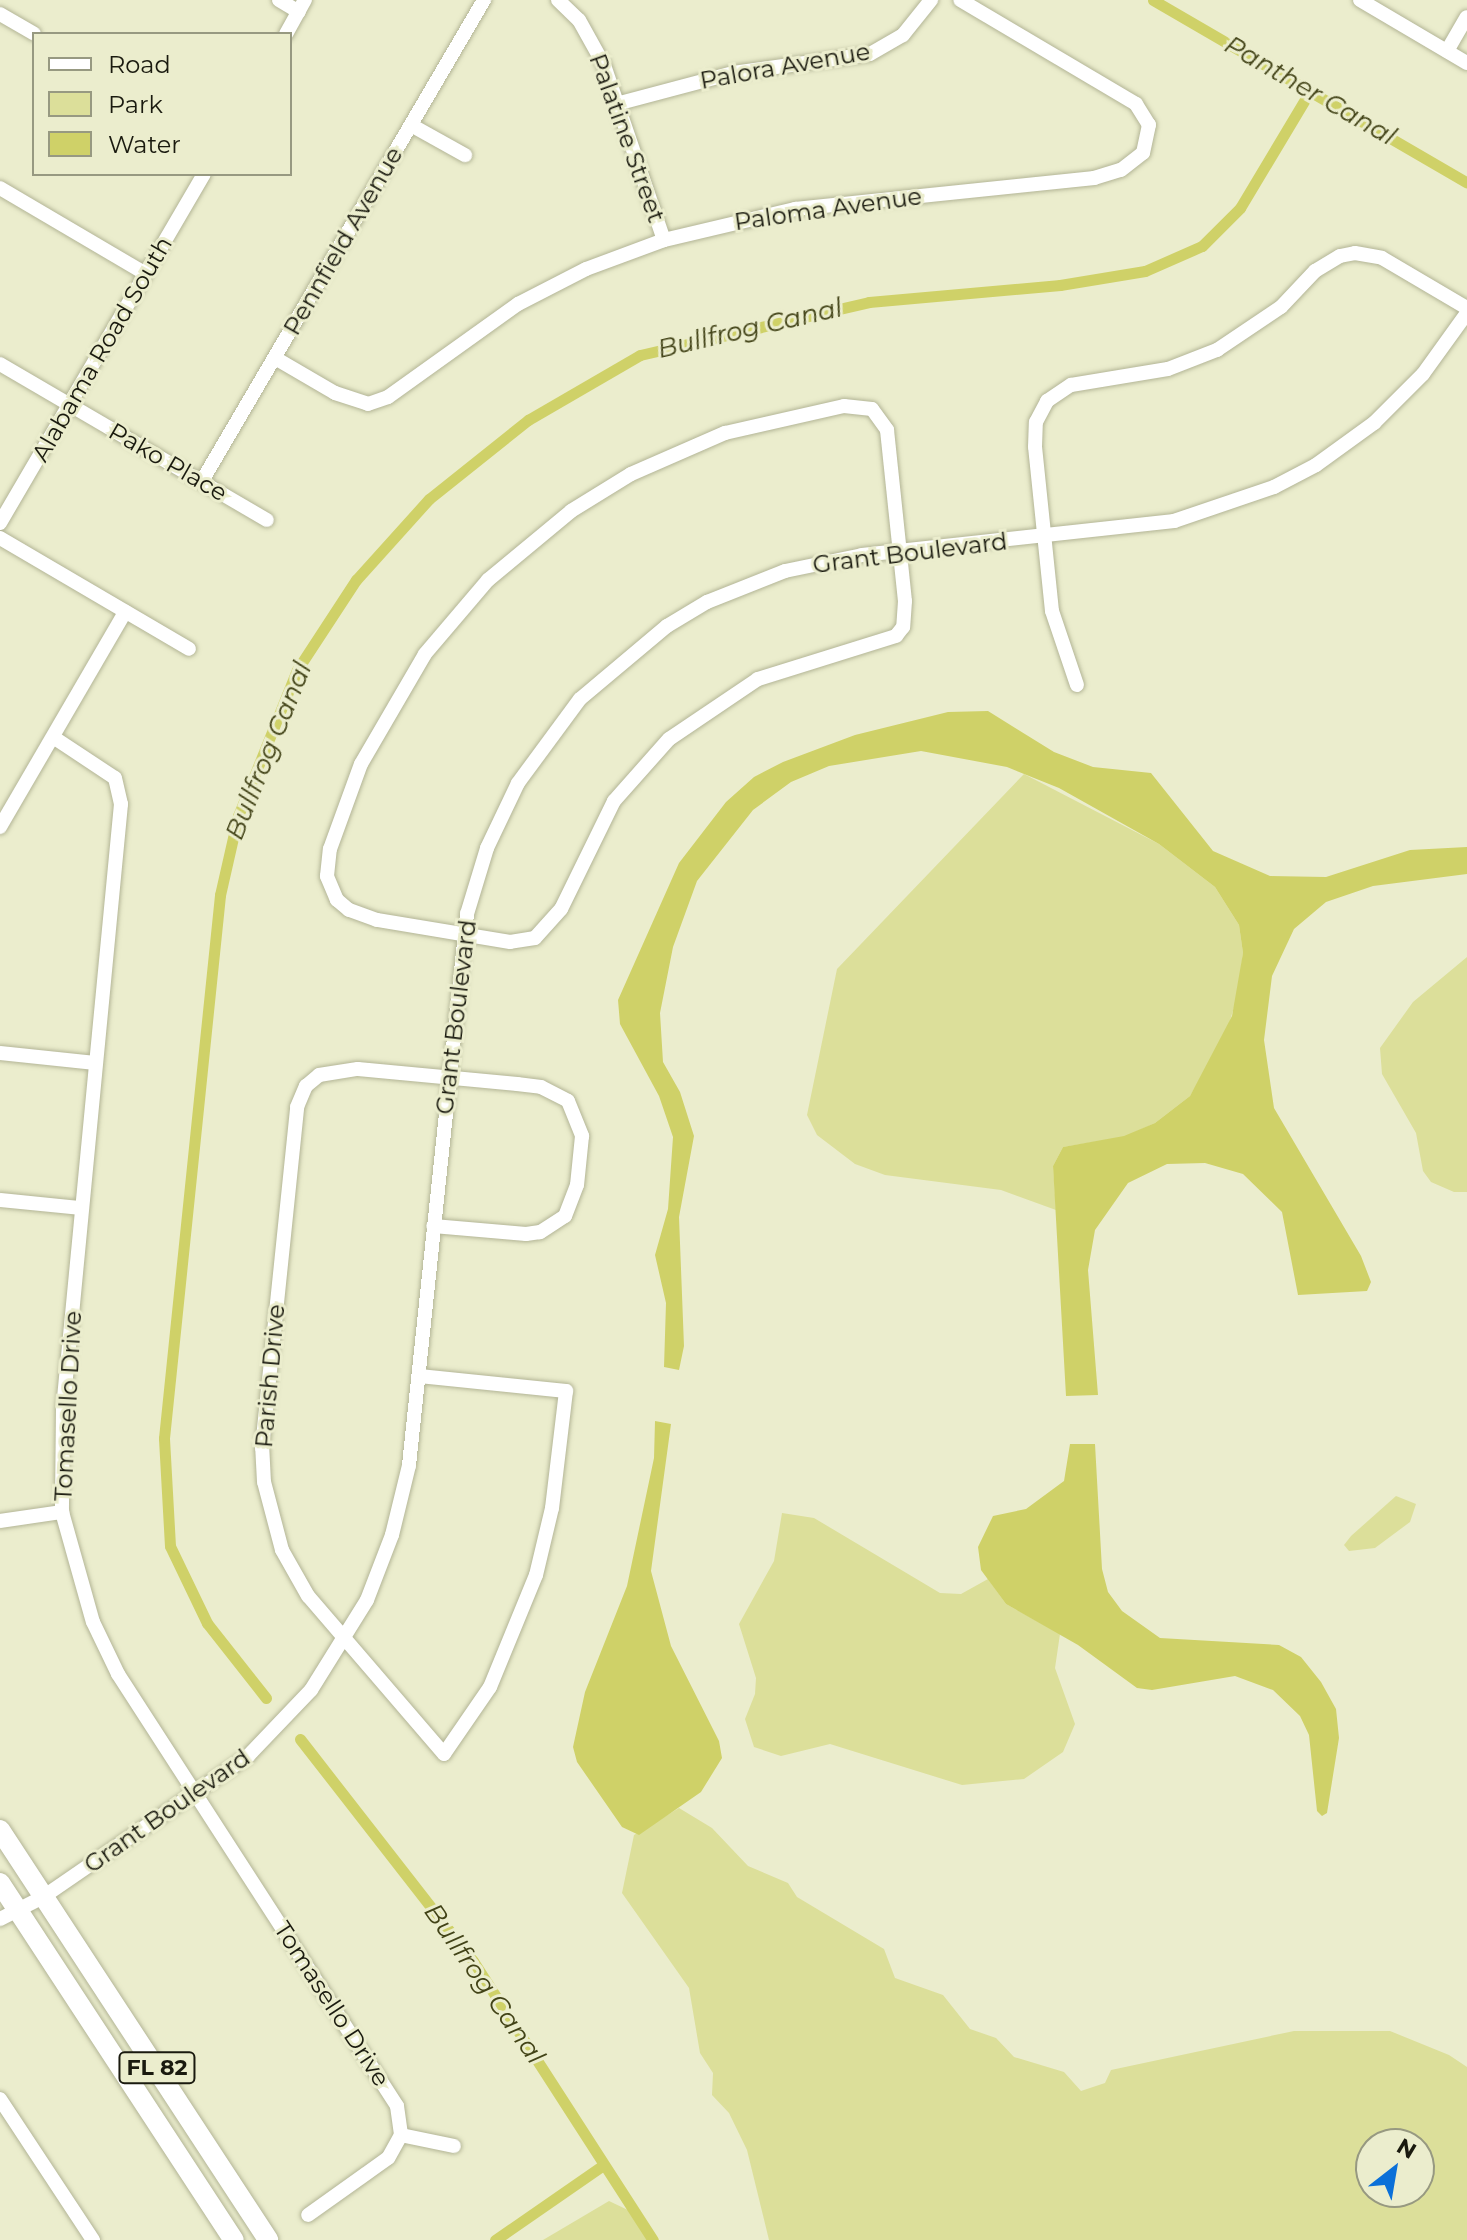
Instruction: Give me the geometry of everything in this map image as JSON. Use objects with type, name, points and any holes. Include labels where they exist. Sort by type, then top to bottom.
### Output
[{"type":"highway","name":"FL 82","points":[[0,1830],[268,2240]]},
{"type":"highway","name":"FL 82","points":[[0,1883],[8,1914],[234,2240]]},
{"type":"street","points":[[279,0],[302,6],[287,32]]},
{"type":"street","name":"Pennfield Avenue","points":[[202,481],[484,0]]},
{"type":"street","name":"Palatine Street","points":[[558,0],[591,37],[620,103],[664,240]]},
{"type":"street","name":"Palora Avenue","points":[[620,103],[733,73],[870,54],[903,35],[931,0]]},
{"type":"street","name":"Paloma Avenue","points":[[275,358],[343,397],[368,404],[388,397],[518,304],[586,269],[664,240],[795,209],[1094,178],[1121,170],[1143,153],[1149,125],[1136,104],[960,0]]},
{"type":"street","points":[[1360,0],[1467,63]]},
{"type":"street","points":[[0,14],[32,33]]},
{"type":"street","points":[[1447,51],[1467,17]]},
{"type":"street","points":[[411,125],[465,155]]},
{"type":"street","name":"Alabama Road South","points":[[0,523],[203,176]]},
{"type":"street","points":[[0,188],[146,274]]},
{"type":"street","points":[[1077,685],[1052,611],[1035,434],[1040,411],[1057,391],[1083,382],[1168,369],[1217,350],[1281,307],[1327,262],[1355,253],[1392,263],[1467,311]]},
{"type":"street","name":"Grant Boulevard","points":[[8,1914],[43,1897],[196,1795],[284,1723],[344,1641],[392,1535],[405,1490],[463,935],[487,848],[518,783],[562,719],[612,668],[667,626],[755,581],[824,561],[1174,521],[1274,487],[1374,423],[1430,365],[1467,311]]},
{"type":"street","name":"Pako Place","points":[[0,364],[267,520]]},
{"type":"street","points":[[860,406],[883,419],[887,430],[906,615],[896,636],[785,667],[695,717],[656,751],[614,801],[561,909],[544,932],[510,942],[463,935],[349,910],[332,890],[327,863],[358,773],[391,707],[451,621],[511,558],[598,494],[668,456],[782,418],[860,406]]},
{"type":"street","points":[[0,538],[189,649]]},
{"type":"street","points":[[0,827],[125,612]]},
{"type":"street","name":"Tomasello Drive","points":[[53,737],[104,767],[120,790],[80,1208],[61,1447],[62,1512],[93,1622],[118,1674],[392,2095],[401,2135]]},
{"type":"street","points":[[0,1053],[95,1063]]},
{"type":"street","name":"Parish Drive","points":[[419,1376],[566,1391],[552,1508],[536,1575],[490,1687],[444,1754],[344,1641],[287,1560],[264,1482],[262,1448],[297,1107],[306,1086],[331,1071],[447,1079],[556,1092],[568,1101],[579,1122],[581,1157],[571,1206],[554,1226],[526,1234],[433,1226]]},
{"type":"street","points":[[0,1200],[80,1208]]},
{"type":"street","points":[[0,1521],[62,1512]]},
{"type":"street","points":[[0,2100],[93,2240]]},
{"type":"street","points":[[308,2215],[379,2168],[401,2135],[454,2146]]},
{"type":"green space","points":[[1024,774],[1159,844],[1215,887],[1239,925],[1243,953],[1238,994],[1225,1037],[1190,1096],[1155,1123],[1124,1137],[1063,1147],[1053,1166],[1056,1210],[1001,1190],[885,1175],[855,1164],[817,1135],[807,1115],[837,969]]},
{"type":"green space","points":[[1467,957],[1467,1192],[1454,1192],[1431,1182],[1423,1171],[1416,1133],[1382,1074],[1380,1048],[1413,1002]]},
{"type":"green space","points":[[1396,1496],[1416,1504],[1410,1522],[1375,1548],[1349,1551],[1344,1545],[1351,1536]]},
{"type":"green space","points":[[782,1513],[814,1518],[940,1593],[961,1594],[988,1579],[1006,1604],[1060,1634],[1055,1668],[1075,1724],[1063,1752],[1024,1779],[962,1785],[830,1744],[781,1756],[754,1747],[745,1719],[755,1694],[756,1678],[739,1624],[774,1561]]},
{"type":"green space","points":[[679,1808],[712,1828],[748,1866],[788,1883],[797,1897],[884,1949],[895,1978],[943,1995],[970,2029],[996,2038],[1014,2057],[1064,2072],[1081,2091],[1105,2083],[1111,2070],[1294,2031],[1390,2031],[1449,2055],[1467,2067],[1467,2240],[769,2240],[747,2150],[729,2113],[712,2095],[713,2073],[700,2053],[689,1988],[622,1893],[634,1835]]},
{"type":"green space","points":[[609,2201],[630,2211],[649,2240],[543,2240]]},
{"type":"water","points":[[988,711],[1054,752],[1093,767],[1151,773],[1213,851],[1270,876],[1326,877],[1410,850],[1467,847],[1467,874],[1373,886],[1326,902],[1294,929],[1272,976],[1264,1040],[1274,1108],[1361,1256],[1371,1282],[1367,1291],[1298,1295],[1282,1212],[1243,1174],[1205,1163],[1167,1164],[1128,1183],[1095,1230],[1088,1270],[1098,1395],[1066,1396],[1053,1166],[1063,1147],[1124,1136],[1155,1123],[1190,1096],[1232,1016],[1243,953],[1239,925],[1215,887],[1159,844],[1059,788],[1007,767],[921,751],[829,766],[791,782],[753,810],[697,881],[673,947],[660,1013],[663,1062],[680,1092],[694,1136],[679,1217],[684,1346],[679,1370],[664,1367],[666,1303],[655,1255],[668,1209],[673,1137],[659,1096],[620,1024],[618,1000],[679,863],[726,802],[754,777],[783,762],[855,735],[948,712]]},
{"type":"water","points":[[655,1421],[671,1424],[651,1571],[671,1646],[719,1741],[722,1758],[701,1792],[639,1835],[622,1827],[577,1762],[573,1747],[585,1692],[627,1586],[654,1458]]},
{"type":"water","points":[[1070,1444],[1095,1444],[1102,1569],[1108,1592],[1122,1611],[1160,1638],[1279,1645],[1301,1657],[1321,1682],[1336,1709],[1339,1738],[1327,1813],[1322,1816],[1317,1811],[1309,1735],[1300,1716],[1273,1690],[1235,1676],[1152,1690],[1137,1688],[1078,1645],[1006,1604],[981,1570],[978,1547],[993,1516],[1026,1509],[1064,1481]]},
{"type":"waterway","name":"Bullfrog Canal","points":[[1153,0],[1467,183]]},
{"type":"waterway","name":"Bullfrog Canal","points":[[266,1698],[207,1623],[170,1546],[164,1438],[220,895],[238,816],[297,670],[356,580],[429,499],[528,420],[640,355],[869,302],[1060,285],[1145,271],[1202,246],[1240,208],[1310,91]]},
{"type":"waterway","name":"Bullfrog Canal","points":[[300,1739],[473,1961],[653,2240]]},
{"type":"waterway","points":[[495,2240],[602,2166]]},
{"type":"water label","name":"Panther Canal","points":[[1310,91]]}]
